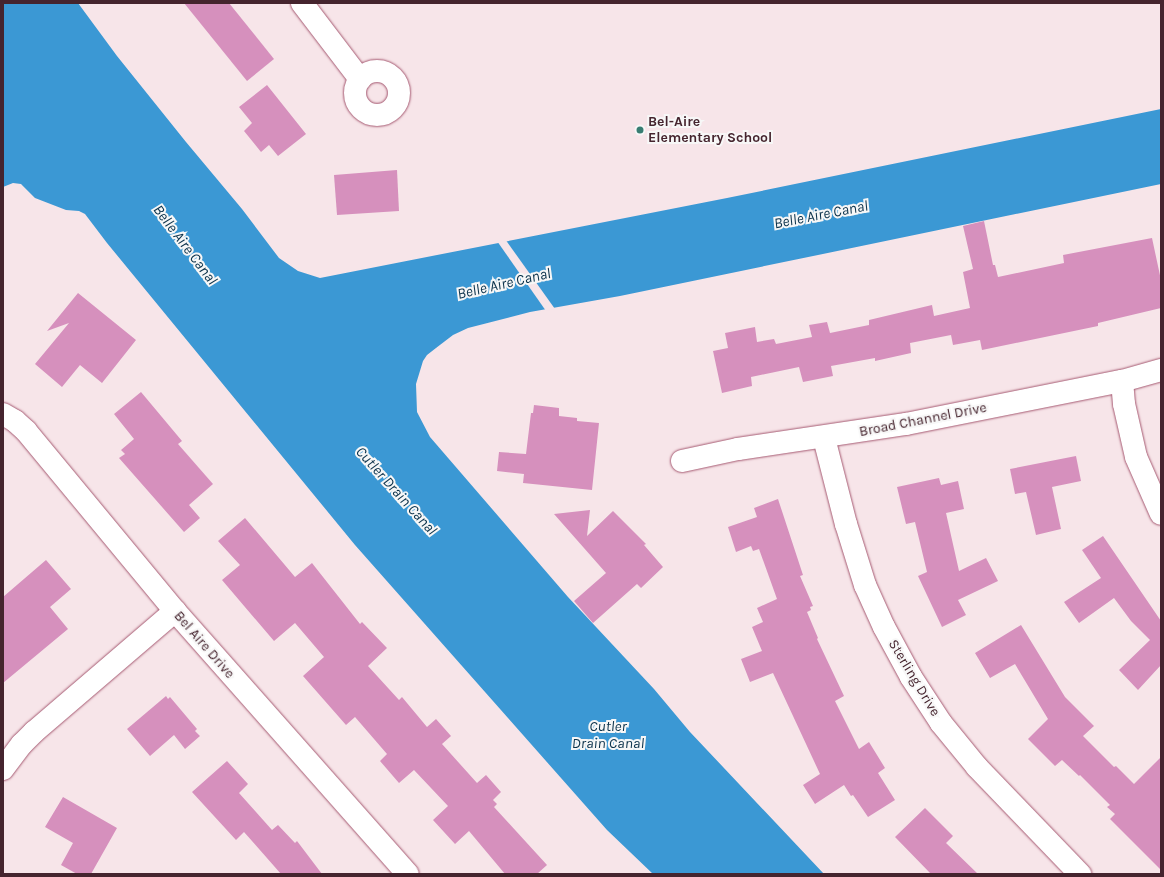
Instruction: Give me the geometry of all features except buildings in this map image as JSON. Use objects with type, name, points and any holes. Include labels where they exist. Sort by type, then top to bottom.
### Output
[{"type":"street","points":[[302,3],[360,79]]},
{"type":"street","name":"Broad Channel Drive","points":[[682,461],[738,449],[824,438],[906,424],[1122,381],[1161,370]]},
{"type":"street","points":[[1122,381],[1124,404],[1136,457],[1161,514]]},
{"type":"street","name":"Bel Aire Drive","points":[[3,414],[15,421],[26,431],[175,611],[408,874]]},
{"type":"street","name":"Sterling Drive","points":[[824,438],[846,524],[863,579],[884,627],[911,677],[941,723],[977,767],[1080,874]]},
{"type":"street","points":[[3,769],[22,744],[42,725],[175,611]]},
{"type":"water","points":[[3,3],[78,3],[117,56],[242,209],[279,258],[298,271],[320,278],[727,198],[1161,109],[1161,184],[620,296],[530,312],[468,328],[453,335],[427,355],[423,361],[416,384],[417,412],[430,437],[568,597],[654,689],[690,732],[824,874],[653,874],[607,830],[355,545],[107,243],[85,214],[79,211],[66,210],[35,198],[21,184],[13,183],[3,187]]},
{"type":"pier","points":[[505,239],[555,309],[546,311],[497,241]]},
{"type":"place","name":"Bel-Aire Elementary School","points":[[640,130]]},
{"type":"water label","name":"Belle Aire Canal","points":[[821,215]]},
{"type":"water label","name":"Belle Aire Canal","points":[[185,245]]},
{"type":"water label","name":"Belle Aire Canal","points":[[504,284]]},
{"type":"water label","name":"Cutler Drain Canal","points":[[396,491]]},
{"type":"water label","name":"Cutler Drain Canal","points":[[608,734]]}]
